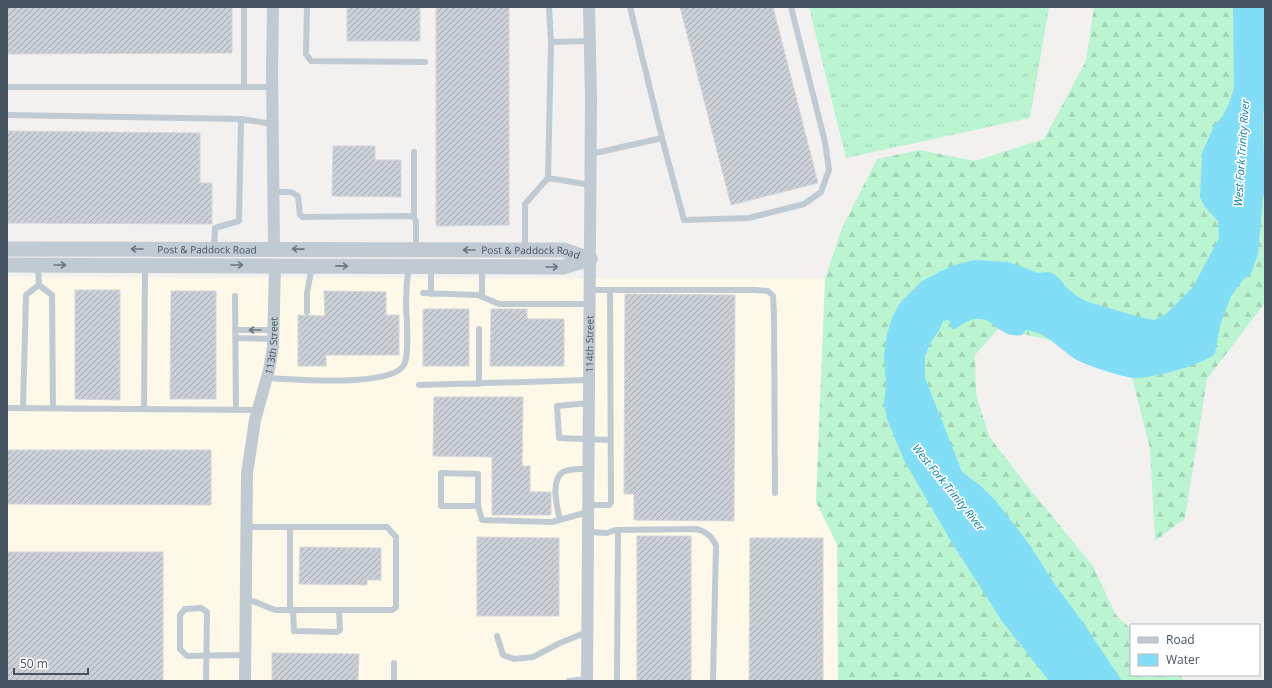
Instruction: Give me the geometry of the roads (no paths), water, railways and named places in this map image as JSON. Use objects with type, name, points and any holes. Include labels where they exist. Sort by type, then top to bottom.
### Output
[{"type":"street","name":"113th Street","points":[[245,681],[247,474],[249,454],[258,410],[267,378],[274,334],[275,265],[272,87],[273,7]]},
{"type":"street","name":"114th Street","points":[[587,680],[591,184],[589,7]]},
{"type":"street","points":[[38,248],[38,265]]},
{"type":"street","name":"Post & Paddock Road","points":[[7,249],[274,248],[564,250],[590,259]]},
{"type":"street","points":[[408,267],[412,250]]},
{"type":"street","name":"Post & Paddock Road","points":[[7,265],[564,267],[590,259]]},
{"type":"lane","points":[[244,7],[244,87]]},
{"type":"lane","points":[[306,7],[306,54],[311,61],[425,62]]},
{"type":"lane","points":[[525,250],[524,204],[548,178],[550,42],[549,7]]},
{"type":"lane","points":[[630,7],[684,220],[749,218],[804,204],[821,192],[829,170],[825,142],[791,7]]},
{"type":"lane","points":[[550,42],[590,41]]},
{"type":"lane","points":[[7,87],[272,87]]},
{"type":"lane","points":[[7,115],[241,119],[273,124]]},
{"type":"lane","points":[[214,248],[215,228],[240,221],[241,119]]},
{"type":"lane","points":[[591,154],[662,138]]},
{"type":"lane","points":[[412,250],[416,222],[414,217],[414,152]]},
{"type":"lane","points":[[548,178],[591,184]]},
{"type":"lane","points":[[274,192],[291,192],[298,196],[300,215],[303,217],[414,217]]},
{"type":"lane","points":[[38,265],[38,285]]},
{"type":"lane","points":[[144,409],[145,265]]},
{"type":"lane","points":[[307,312],[307,292],[312,266]]},
{"type":"lane","points":[[267,378],[356,380],[377,378],[396,372],[404,365],[406,354],[406,299],[408,267]]},
{"type":"lane","points":[[431,267],[431,294]]},
{"type":"lane","points":[[482,267],[482,297]]},
{"type":"lane","points":[[23,408],[26,295],[38,285]]},
{"type":"lane","points":[[38,285],[52,295],[53,408]]},
{"type":"lane","points":[[590,290],[755,290],[768,291],[773,296],[775,493]]},
{"type":"lane","points":[[478,506],[441,506],[441,472],[478,474],[478,506],[482,520],[552,522],[588,508],[610,504],[610,290]]},
{"type":"lane","points":[[423,293],[478,295],[499,304],[590,304]]},
{"type":"lane","points":[[235,296],[236,409]]},
{"type":"lane","points":[[479,329],[479,384]]},
{"type":"lane","points":[[236,330],[274,334]]},
{"type":"lane","points":[[236,338],[274,334]]},
{"type":"lane","points":[[420,385],[589,380]]},
{"type":"lane","points":[[589,403],[557,406],[559,438],[610,440]]},
{"type":"lane","points":[[7,408],[258,410]]},
{"type":"lane","points":[[560,520],[556,494],[558,477],[563,472],[569,470],[588,469]]},
{"type":"lane","points":[[245,598],[275,610],[392,610],[396,607],[396,537],[387,527],[247,526]]},
{"type":"lane","points":[[290,527],[291,610],[294,631],[337,632],[340,630],[339,610]]},
{"type":"lane","points":[[588,532],[607,533],[618,530],[697,529],[704,531],[711,537],[716,545],[713,681]]},
{"type":"lane","points":[[617,681],[618,530]]},
{"type":"lane","points":[[206,681],[207,655],[207,612],[201,608],[185,609],[180,615],[180,649],[187,656],[207,655],[245,655]]},
{"type":"lane","points":[[497,636],[503,655],[514,659],[533,657],[560,643],[587,632]]},
{"type":"lane","points":[[394,663],[394,681]]},
{"type":"lane","points":[[569,681],[587,680]]},
{"type":"water","name":"West Fork Trinity River","points":[[1233,7],[1265,7],[1265,104],[1263,128],[1265,194],[1263,197],[1258,254],[1251,274],[1244,279],[1231,296],[1220,325],[1215,354],[1188,367],[1164,374],[1134,378],[1107,372],[1081,362],[1070,356],[1043,335],[1036,332],[1026,330],[1022,335],[1008,334],[987,321],[975,319],[955,329],[952,329],[949,320],[943,321],[925,356],[925,378],[962,472],[981,486],[996,501],[1029,544],[1053,582],[1082,621],[1122,681],[1049,681],[1002,621],[952,543],[905,462],[887,419],[884,404],[886,385],[884,355],[887,334],[892,318],[899,304],[922,281],[951,266],[974,260],[1008,262],[1039,273],[1047,272],[1054,274],[1075,295],[1088,302],[1139,317],[1154,320],[1166,314],[1193,287],[1219,238],[1218,221],[1205,207],[1200,197],[1202,153],[1215,124],[1223,116],[1234,88]]}]
